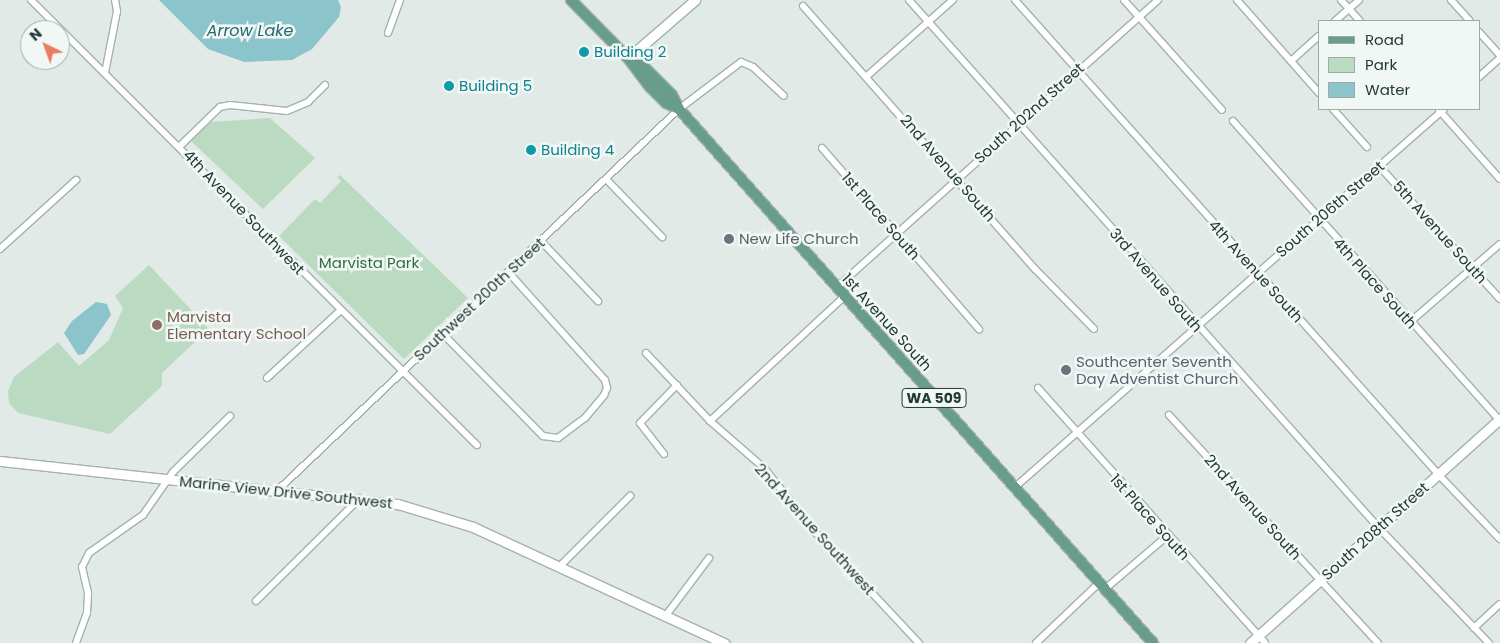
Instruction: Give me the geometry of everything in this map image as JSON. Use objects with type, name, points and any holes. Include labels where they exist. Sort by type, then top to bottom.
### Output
[{"type":"main road","name":"1st Avenue South","points":[[571,0],[628,58],[638,60],[672,96],[679,109],[836,288],[1153,643]]},
{"type":"street","name":"4th Avenue Southwest","points":[[31,0],[180,146],[257,228],[477,445]]},
{"type":"street","points":[[105,73],[117,11],[115,0]]},
{"type":"street","points":[[388,33],[400,0]]},
{"type":"street","points":[[628,58],[695,0]]},
{"type":"street","name":"3rd Avenue South","points":[[909,0],[1197,327],[1378,528],[1489,643]]},
{"type":"street","points":[[867,76],[953,0]]},
{"type":"street","name":"4th Avenue South","points":[[1015,0],[1438,474],[1500,538]]},
{"type":"street","points":[[1124,0],[1222,110]]},
{"type":"street","name":"South 202nd Street","points":[[836,288],[896,231],[1158,0]]},
{"type":"street","points":[[1236,0],[1318,92]]},
{"type":"street","points":[[1341,0],[1359,20]]},
{"type":"street","points":[[1337,20],[1359,0]]},
{"type":"street","points":[[1451,0],[1469,20]]},
{"type":"street","name":"2nd Avenue South","points":[[803,6],[957,177],[1035,269],[1094,329]]},
{"type":"street","points":[[1480,33],[1500,57],[1480,76]]},
{"type":"street","points":[[1291,61],[1318,37]]},
{"type":"street","name":"Southwest 200th Street","points":[[278,489],[679,109],[741,62],[753,66],[784,96]]},
{"type":"street","points":[[180,146],[220,107],[230,105],[287,111],[308,102],[325,86]]},
{"type":"street","points":[[1334,110],[1367,147]]},
{"type":"street","points":[[1441,110],[1500,179]]},
{"type":"street","name":"South 206th Street","points":[[1014,488],[1441,110]]},
{"type":"street","name":"4th Place South","points":[[1233,120],[1410,322],[1500,420]]},
{"type":"street","name":"1st Place South","points":[[822,148],[896,231],[979,329]]},
{"type":"street","name":"5th Avenue South","points":[[1379,166],[1500,299]]},
{"type":"street","points":[[606,179],[662,238]]},
{"type":"street","points":[[0,249],[76,180]]},
{"type":"street","points":[[541,241],[598,301]]},
{"type":"street","points":[[1410,322],[1500,244]]},
{"type":"street","points":[[443,334],[543,436],[551,438],[566,434],[598,404],[607,388],[599,371],[508,272]]},
{"type":"street","points":[[710,421],[844,297]]},
{"type":"street","points":[[267,378],[341,310]]},
{"type":"street","name":"2nd Avenue Southwest","points":[[646,353],[710,421],[764,468],[815,532],[918,643]]},
{"type":"street","points":[[664,454],[640,423],[677,385]]},
{"type":"street","name":"1st Place South","points":[[1038,388],[1167,536],[1265,643]]},
{"type":"street","name":"2nd Avenue South","points":[[1169,415],[1378,643]]},
{"type":"street","points":[[76,643],[88,604],[82,567],[84,560],[98,546],[143,515],[168,480],[230,416]]},
{"type":"street","name":"South 208th Street","points":[[1250,643],[1500,420]]},
{"type":"street","name":"Marine View Drive Southwest","points":[[0,461],[168,480],[278,489],[398,504],[454,520],[560,565],[667,614],[724,643]]},
{"type":"street","points":[[560,565],[630,496]]},
{"type":"street","points":[[256,601],[360,498]]},
{"type":"street","points":[[1036,643],[1102,586],[1167,536]]},
{"type":"street","points":[[667,614],[709,558]]},
{"type":"street","points":[[1474,628],[1500,604]]},
{"type":"green space","points":[[270,118],[315,158],[263,209],[191,141],[211,122]]},
{"type":"green space","name":"Marvista Park","points":[[340,175],[468,298],[404,359],[279,236],[315,199],[320,203],[341,181],[337,177]]},
{"type":"green space","points":[[149,265],[209,329],[162,373],[162,386],[110,434],[18,413],[9,403],[8,391],[14,377],[58,342],[79,366],[109,340],[123,308],[115,296]]},
{"type":"water","name":"Arrow Lake","points":[[159,0],[338,0],[341,7],[339,17],[312,49],[292,60],[244,62],[208,49]]},
{"type":"water","points":[[96,302],[107,304],[111,315],[84,354],[78,355],[64,333],[72,321]]},
{"type":"place","name":"Building 2","points":[[584,52]]},
{"type":"place","name":"Building 5","points":[[449,86]]},
{"type":"place","name":"Building 4","points":[[531,150]]},
{"type":"place","name":"New Life Church","points":[[729,239]]},
{"type":"place","name":"Marvista Elementary School","points":[[157,325]]},
{"type":"place","name":"Southcenter Seventh Day Adventist Church","points":[[1066,370]]}]
